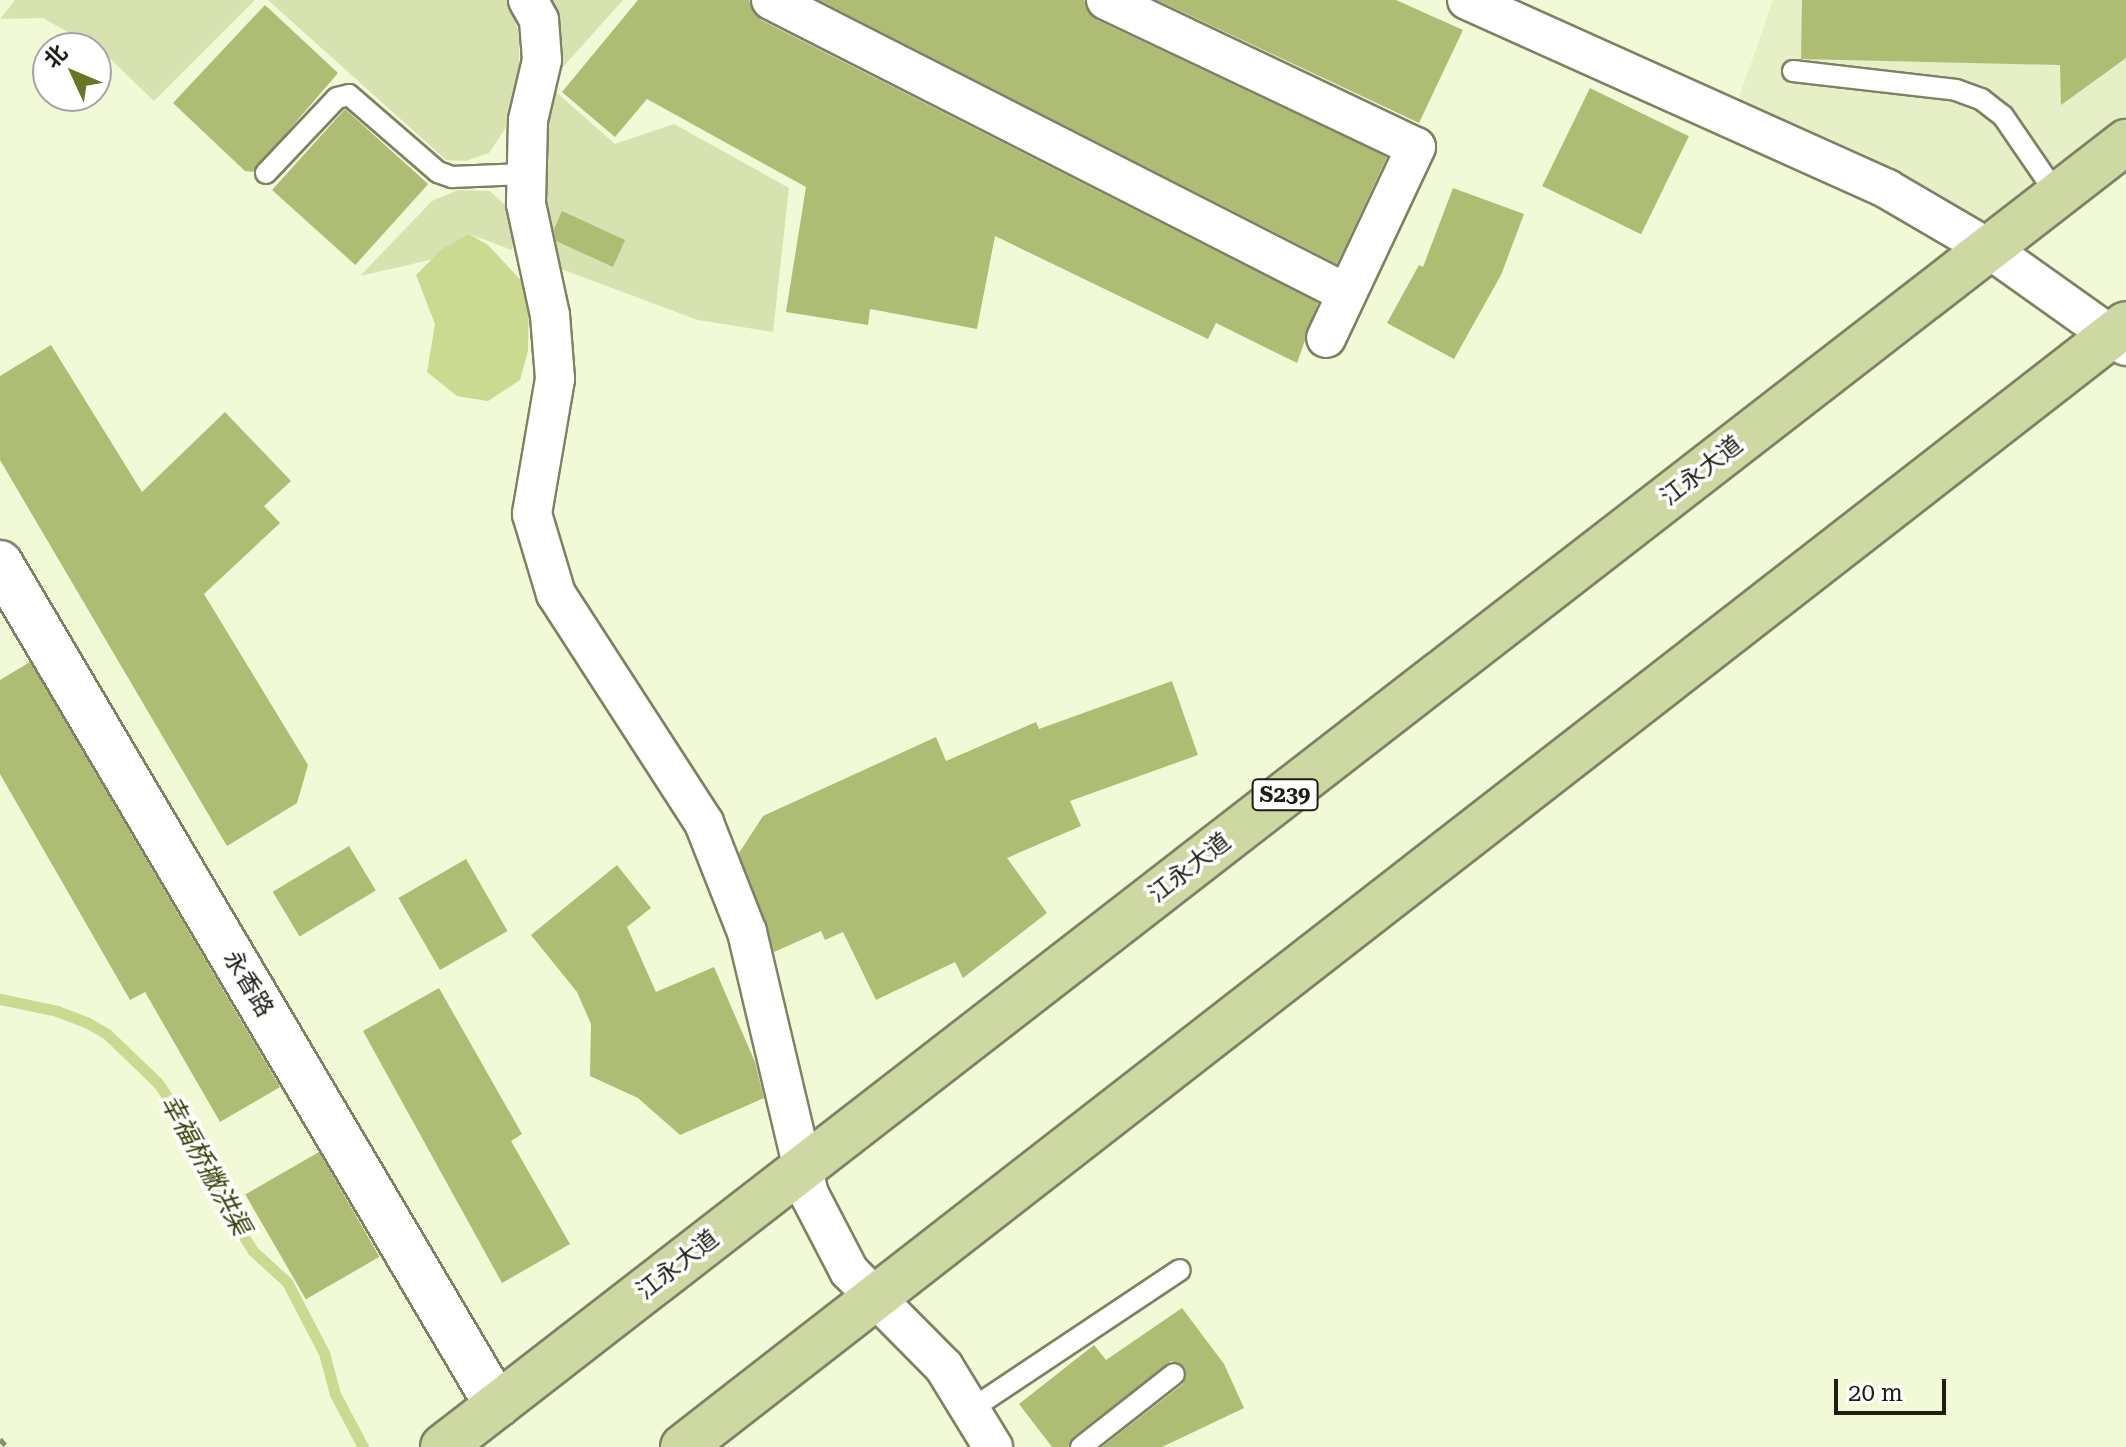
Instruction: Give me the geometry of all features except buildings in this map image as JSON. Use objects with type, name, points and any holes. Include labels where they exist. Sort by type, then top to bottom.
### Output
[{"type":"main road","name":"江永大道","points":[[443,1447],[2126,142]]},
{"type":"main road","points":[[683,1447],[2121,335]]},
{"type":"main road","name":"永香路","points":[[0,563],[497,1405]]},
{"type":"street","points":[[528,0],[539,20],[542,60],[528,120],[524,174],[550,315],[555,379],[532,514],[556,594],[704,823],[747,932],[809,1194],[849,1271],[944,1367],[993,1447]]},
{"type":"street","points":[[771,0],[1346,293]]},
{"type":"street","points":[[1106,0],[1416,147],[1326,338]]},
{"type":"street","points":[[1467,0],[1887,189],[1988,248],[2121,335]]},
{"type":"lane","points":[[1793,71],[1956,90],[1981,99],[2003,116],[2057,195]]},
{"type":"lane","points":[[266,173],[337,98],[349,95],[438,172],[452,177],[524,174]]},
{"type":"lane","points":[[970,1410],[1180,1270]]},
{"type":"lane","points":[[1081,1447],[1174,1374]]},
{"type":"path","points":[[0,1439],[7,1447]]},
{"type":"shaded area","points":[[15,0],[255,0],[154,101],[112,61],[112,32],[68,32],[43,18],[0,19]]},
{"type":"shaded area","points":[[268,0],[508,0],[519,34],[519,90],[505,129],[489,153],[465,161],[446,160]]},
{"type":"shaded area","points":[[546,0],[623,0],[554,77],[556,92],[615,144],[674,124],[789,188],[773,332],[698,320],[545,263]]},
{"type":"shaded area","points":[[1773,0],[2126,0],[2126,142],[2008,234],[1735,109]]},
{"type":"shaded area","points":[[458,190],[490,191],[507,207],[516,229],[512,250],[469,234],[434,259],[360,276],[432,201]]},
{"type":"shaded area","points":[[469,234],[488,245],[529,289],[528,351],[520,380],[488,401],[457,396],[427,372],[435,324],[416,275],[442,249]]},
{"type":"waterway","name":"幸福桥撇洪渠","points":[[0,999],[57,1011],[88,1023],[107,1034],[158,1083],[183,1120],[205,1176],[253,1251],[287,1282],[324,1353],[335,1394],[363,1447]]}]
